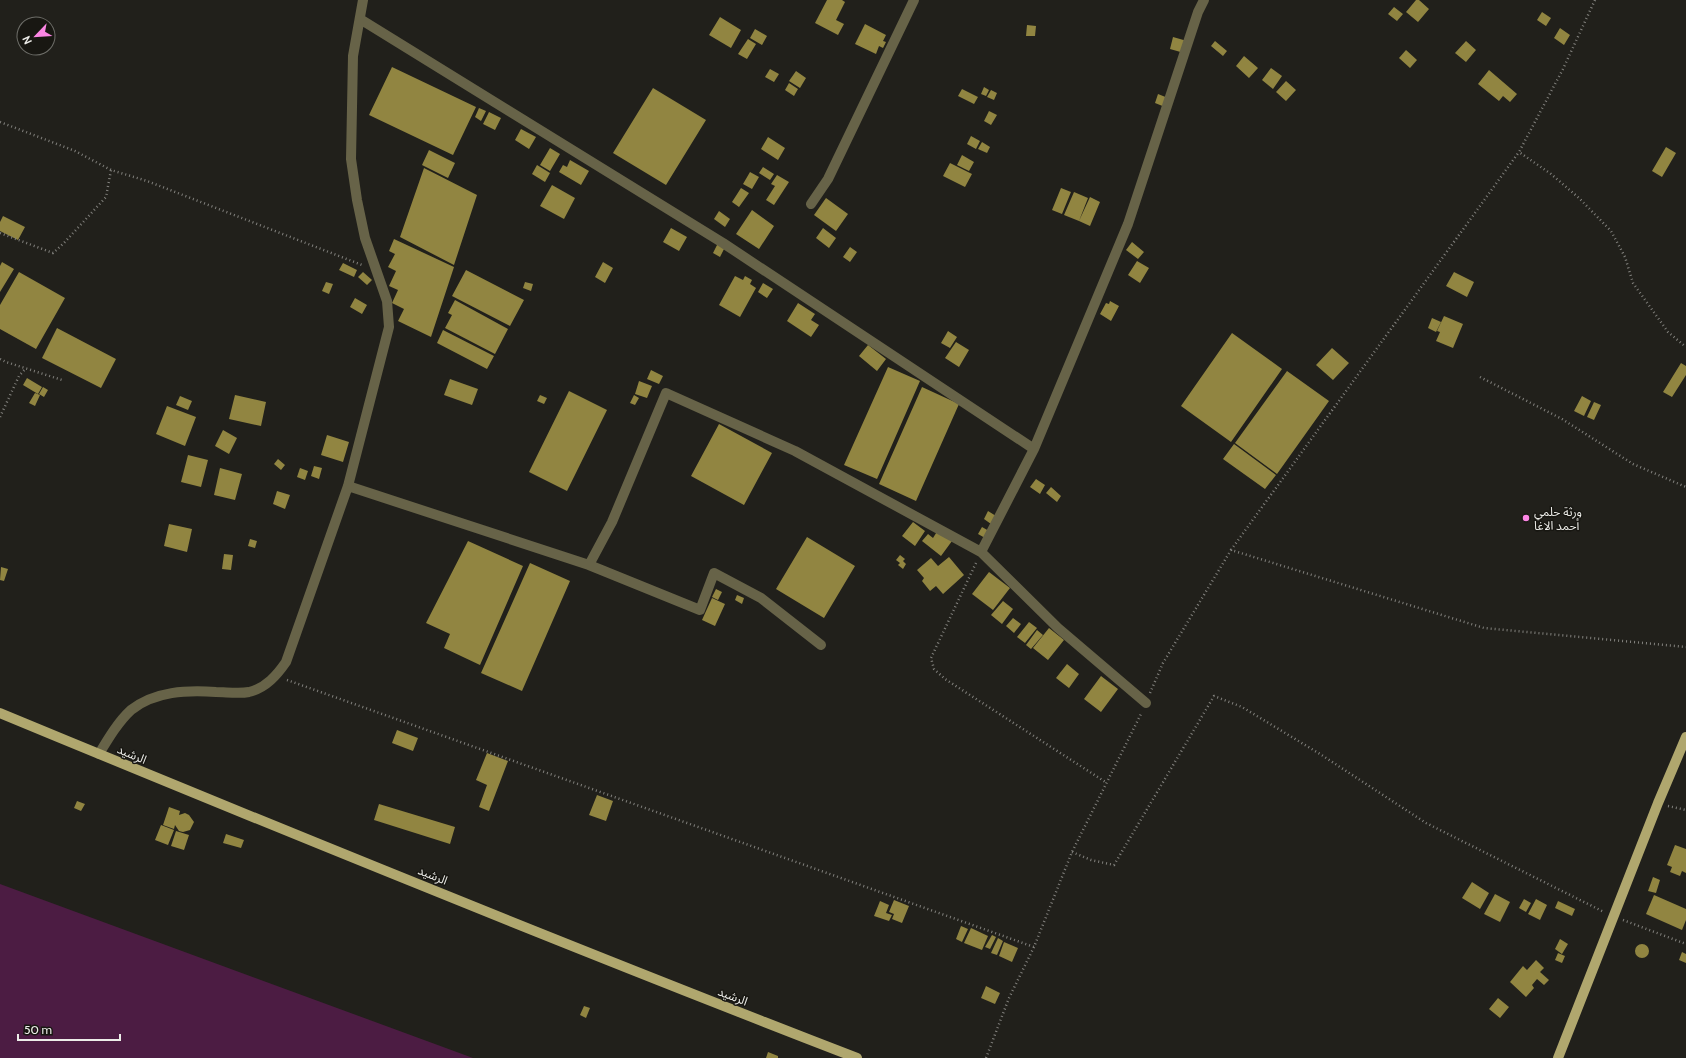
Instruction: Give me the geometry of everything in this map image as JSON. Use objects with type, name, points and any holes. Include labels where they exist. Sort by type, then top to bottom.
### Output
[{"type":"main road","name":"الرشيد","points":[[0,713],[553,939],[857,1058]]},
{"type":"main road","points":[[1558,1058],[1658,803],[1686,738]]},
{"type":"street","points":[[99,754],[110,736],[131,710],[148,701],[164,694],[190,691],[249,692],[262,686],[277,676],[286,662],[348,486],[388,327],[387,301],[365,238],[356,200],[351,158],[353,56],[363,0]]},
{"type":"street","points":[[811,204],[828,179],[914,0]]},
{"type":"street","points":[[981,552],[1034,449],[1128,224],[1198,12],[1204,0]]},
{"type":"street","points":[[360,19],[723,243],[1034,449]]},
{"type":"street","points":[[589,565],[612,522],[666,393],[796,451],[981,552],[1058,628],[1146,703]]},
{"type":"street","points":[[348,486],[589,565],[700,610],[714,573],[761,598],[821,645]]},
{"type":"path","points":[[986,1058],[1009,998],[1034,947],[1072,852],[1146,703],[1163,663],[1231,550],[1519,152],[1563,69],[1595,0]]},
{"type":"path","points":[[0,122],[75,151],[111,170],[147,181],[376,270]]},
{"type":"path","points":[[1519,152],[1551,174],[1579,198],[1611,231],[1626,257],[1633,283],[1668,332],[1686,347]]},
{"type":"path","points":[[0,233],[52,253],[64,243],[106,197],[111,170]]},
{"type":"path","points":[[0,358],[62,380]]},
{"type":"path","points":[[0,417],[18,376],[26,368]]},
{"type":"path","points":[[1480,377],[1562,419],[1633,464],[1686,487]]},
{"type":"path","points":[[1231,550],[1484,628],[1686,647]]},
{"type":"path","points":[[981,552],[931,658],[934,669],[945,679],[1107,783]]},
{"type":"path","points":[[277,676],[1034,947]]},
{"type":"path","points":[[1072,852],[1091,860],[1114,865],[1214,696],[1242,708],[1320,754],[1426,823],[1613,917],[1686,944]]},
{"type":"path","points":[[1658,803],[1686,810]]},
{"type":"shaded area","points":[[0,884],[473,1058],[0,1058]]},
{"type":"building","points":[[827,0],[842,0],[845,2],[836,20],[844,24],[838,35],[815,23]]},
{"type":"building","points":[[1416,0],[1419,0],[1429,9],[1418,22],[1406,12]]},
{"type":"building","points":[[1394,7],[1403,14],[1397,21],[1388,14]]},
{"type":"building","points":[[1542,12],[1551,18],[1546,26],[1537,20]]},
{"type":"building","points":[[720,17],[741,30],[731,48],[709,35]]},
{"type":"building","points":[[865,24],[886,35],[883,41],[886,42],[883,48],[879,46],[876,54],[855,44]]},
{"type":"building","points":[[1027,25],[1036,26],[1035,36],[1026,36]]},
{"type":"building","points":[[1560,28],[1570,35],[1564,45],[1554,38]]},
{"type":"building","points":[[755,29],[767,36],[762,45],[750,38]]},
{"type":"building","points":[[1173,37],[1187,41],[1184,53],[1170,49]]},
{"type":"building","points":[[748,39],[756,44],[747,59],[738,54]]},
{"type":"building","points":[[1215,41],[1227,51],[1223,56],[1211,46]]},
{"type":"building","points":[[1466,41],[1476,50],[1466,62],[1455,53]]},
{"type":"building","points":[[1406,50],[1417,60],[1410,68],[1399,58]]},
{"type":"building","points":[[1244,56],[1258,68],[1249,78],[1236,66]]},
{"type":"building","points":[[392,67],[476,107],[453,155],[369,115]]},
{"type":"building","points":[[1271,68],[1282,76],[1273,89],[1262,80]]},
{"type":"building","points":[[770,69],[779,74],[774,82],[765,77]]},
{"type":"building","points":[[1489,70],[1517,94],[1510,102],[1503,96],[1499,101],[1478,84]]},
{"type":"building","points":[[796,71],[806,78],[800,88],[789,81]]},
{"type":"building","points":[[1286,81],[1296,90],[1286,101],[1276,92]]},
{"type":"building","points":[[789,83],[798,89],[794,96],[785,90]]},
{"type":"building","points":[[984,87],[989,90],[986,96],[981,94]]},
{"type":"building","points":[[653,88],[706,120],[666,185],[613,153]]},
{"type":"building","points":[[962,89],[978,97],[974,104],[958,96]]},
{"type":"building","points":[[991,90],[997,93],[994,100],[987,97]]},
{"type":"building","points":[[1158,94],[1168,98],[1165,107],[1155,103]]},
{"type":"building","points":[[479,108],[486,111],[481,121],[475,117]]},
{"type":"building","points":[[989,111],[997,115],[991,125],[984,121]]},
{"type":"building","points":[[489,112],[501,118],[495,130],[483,124]]},
{"type":"building","points":[[521,129],[536,137],[529,149],[515,140]]},
{"type":"building","points":[[971,136],[980,141],[976,149],[967,144]]},
{"type":"building","points":[[768,137],[785,148],[778,160],[761,149]]},
{"type":"building","points":[[982,142],[990,147],[987,153],[978,149]]},
{"type":"building","points":[[1666,147],[1676,153],[1662,177],[1652,171]]},
{"type":"building","points":[[550,148],[560,154],[550,171],[540,165]]},
{"type":"building","points":[[429,150],[455,163],[448,178],[422,165]]},
{"type":"building","points":[[962,155],[974,162],[969,171],[957,165]]},
{"type":"building","points":[[570,160],[589,171],[581,185],[559,172],[563,165],[567,167]]},
{"type":"building","points":[[950,163],[972,174],[965,187],[943,176]]},
{"type":"building","points":[[537,165],[550,173],[545,182],[532,174]]},
{"type":"building","points":[[763,167],[774,174],[770,180],[759,173]]},
{"type":"building","points":[[424,168],[477,195],[454,265],[400,237]]},
{"type":"building","points":[[750,172],[759,177],[752,189],[743,184]]},
{"type":"building","points":[[777,175],[789,182],[774,205],[766,200],[775,186],[771,184]]},
{"type":"building","points":[[552,185],[575,198],[564,219],[540,206]]},
{"type":"building","points":[[741,188],[749,193],[739,207],[732,202]]},
{"type":"building","points":[[1061,188],[1071,192],[1062,214],[1052,210]]},
{"type":"building","points":[[1074,192],[1088,198],[1079,221],[1064,215]]},
{"type":"building","points":[[1090,197],[1100,202],[1090,226],[1079,221]]},
{"type":"building","points":[[826,198],[848,214],[836,231],[814,215]]},
{"type":"building","points":[[752,210],[774,226],[759,249],[736,234]]},
{"type":"building","points":[[719,211],[730,219],[725,227],[714,219]]},
{"type":"building","points":[[3,216],[25,227],[18,240],[0,231],[0,222]]},
{"type":"building","points":[[671,228],[687,237],[679,251],[663,242]]},
{"type":"building","points":[[823,228],[836,238],[829,248],[816,238]]},
{"type":"building","points":[[394,239],[454,267],[431,337],[398,321],[404,309],[392,303],[398,290],[389,286],[396,271],[388,267],[395,254],[389,251]]},
{"type":"building","points":[[1132,242],[1144,252],[1138,259],[1126,250]]},
{"type":"building","points":[[718,243],[725,247],[720,257],[713,253]]},
{"type":"building","points":[[850,247],[857,252],[850,262],[843,257]]},
{"type":"building","points":[[1137,261],[1149,268],[1140,283],[1128,275]]},
{"type":"building","points":[[2,262],[14,269],[0,292],[0,266]]},
{"type":"building","points":[[603,262],[613,268],[605,283],[595,277]]},
{"type":"building","points":[[343,263],[357,270],[354,277],[339,270]]},
{"type":"building","points":[[466,270],[524,300],[510,326],[452,296]]},
{"type":"building","points":[[19,272],[65,298],[36,349],[0,329],[0,305]]},
{"type":"building","points":[[363,272],[372,280],[367,285],[358,277]]},
{"type":"building","points":[[1454,272],[1474,282],[1467,297],[1446,286]]},
{"type":"building","points":[[735,276],[743,280],[745,276],[752,280],[750,284],[756,288],[740,317],[719,305]]},
{"type":"building","points":[[326,282],[333,284],[329,294],[322,291]]},
{"type":"building","points":[[525,282],[533,284],[531,291],[523,288]]},
{"type":"building","points":[[763,283],[773,289],[767,298],[758,292]]},
{"type":"building","points":[[355,298],[367,305],[362,314],[350,307]]},
{"type":"building","points":[[455,300],[508,329],[495,354],[445,328],[452,315],[448,313]]},
{"type":"building","points":[[1110,301],[1119,306],[1111,321],[1100,314],[1106,303],[1109,304]]},
{"type":"building","points":[[798,303],[815,314],[811,320],[819,325],[811,337],[787,321]]},
{"type":"building","points":[[1444,316],[1463,324],[1453,348],[1436,341],[1440,332],[1437,331]]},
{"type":"building","points":[[1432,318],[1441,322],[1436,332],[1428,328]]},
{"type":"building","points":[[57,328],[116,359],[101,388],[42,358]]},
{"type":"building","points":[[443,330],[494,356],[487,369],[437,343]]},
{"type":"building","points":[[948,331],[957,337],[950,348],[941,343]]},
{"type":"building","points":[[1232,333],[1282,369],[1231,442],[1181,406]]},
{"type":"building","points":[[956,342],[969,350],[959,367],[945,358]]},
{"type":"building","points":[[868,345],[886,359],[877,371],[859,356]]},
{"type":"building","points":[[1332,348],[1349,363],[1333,380],[1316,365]]},
{"type":"building","points":[[1681,363],[1686,366],[1686,375],[1672,397],[1663,392]]},
{"type":"building","points":[[888,367],[920,381],[877,479],[844,465]]},
{"type":"building","points":[[651,370],[663,376],[659,384],[647,379]]},
{"type":"building","points":[[1287,371],[1329,401],[1277,474],[1235,443]]},
{"type":"building","points":[[27,378],[42,387],[38,394],[23,385]]},
{"type":"building","points":[[450,379],[478,389],[472,405],[444,395]]},
{"type":"building","points":[[639,381],[652,386],[647,398],[635,394]]},
{"type":"building","points":[[43,387],[48,390],[44,397],[39,394]]},
{"type":"building","points":[[922,387],[959,404],[916,501],[879,484]]},
{"type":"building","points":[[569,391],[607,410],[567,491],[529,472]]},
{"type":"building","points":[[35,393],[40,395],[35,406],[29,403]]},
{"type":"building","points":[[235,395],[266,402],[261,426],[229,419]]},
{"type":"building","points":[[540,395],[547,398],[544,404],[537,401]]},
{"type":"building","points":[[634,395],[639,398],[635,405],[630,403]]},
{"type":"building","points":[[180,396],[192,401],[188,410],[176,405]]},
{"type":"building","points":[[1582,396],[1591,401],[1584,416],[1574,411]]},
{"type":"building","points":[[1594,402],[1601,405],[1594,420],[1587,417]]},
{"type":"building","points":[[167,406],[196,417],[185,446],[156,434]]},
{"type":"building","points":[[719,424],[772,453],[744,505],[691,476]]},
{"type":"building","points":[[223,430],[237,438],[229,454],[215,446]]},
{"type":"building","points":[[327,435],[349,442],[343,462],[321,455]]},
{"type":"building","points":[[1234,444],[1276,475],[1265,489],[1223,459]]},
{"type":"building","points":[[188,455],[208,460],[201,487],[181,482]]},
{"type":"building","points":[[278,459],[285,465],[281,470],[274,464]]},
{"type":"building","points":[[314,466],[322,468],[319,479],[311,476]]},
{"type":"building","points":[[220,468],[242,474],[235,500],[214,495]]},
{"type":"building","points":[[300,468],[308,471],[305,480],[297,477]]},
{"type":"building","points":[[1036,479],[1045,485],[1040,494],[1030,487]]},
{"type":"building","points":[[1051,487],[1061,496],[1057,502],[1046,493]]},
{"type":"building","points":[[277,491],[290,495],[285,509],[273,504]]},
{"type":"building","points":[[988,511],[996,516],[991,524],[984,519]]},
{"type":"building","points":[[913,522],[925,531],[915,546],[902,536]]},
{"type":"building","points":[[169,524],[192,529],[187,552],[164,546]]},
{"type":"building","points":[[982,527],[989,531],[985,538],[978,534]]},
{"type":"building","points":[[938,530],[952,541],[941,556],[922,541],[928,534],[933,538]]},
{"type":"building","points":[[807,537],[855,566],[824,618],[776,589]]},
{"type":"building","points":[[250,539],[257,541],[255,548],[248,546]]},
{"type":"building","points":[[468,541],[523,566],[480,665],[444,648],[450,634],[426,623]]},
{"type":"building","points":[[224,554],[233,555],[231,570],[222,569]]},
{"type":"building","points":[[900,555],[905,559],[903,561],[906,564],[903,569],[898,565],[900,563],[896,560]]},
{"type":"building","points":[[949,557],[964,575],[943,594],[936,586],[930,591],[922,581],[924,578],[917,570],[931,558],[938,566]]},
{"type":"building","points":[[530,563],[570,581],[522,691],[481,673]]},
{"type":"building","points":[[1,567],[8,569],[4,581],[0,580]]},
{"type":"building","points":[[989,572],[1010,588],[993,610],[972,594]]},
{"type":"building","points":[[716,589],[722,592],[718,600],[712,597]]},
{"type":"building","points":[[737,595],[744,598],[742,604],[735,600]]},
{"type":"building","points":[[712,598],[725,604],[715,626],[702,620]]},
{"type":"building","points":[[1003,601],[1013,609],[1002,624],[991,615]]},
{"type":"building","points":[[1013,618],[1021,624],[1014,633],[1006,626]]},
{"type":"building","points":[[1029,622],[1037,628],[1025,643],[1017,637]]},
{"type":"building","points":[[1049,628],[1064,640],[1048,660],[1033,648]]},
{"type":"building","points":[[1037,630],[1043,635],[1031,649],[1026,645]]},
{"type":"building","points":[[1067,664],[1079,674],[1069,688],[1056,678]]},
{"type":"building","points":[[1101,676],[1118,689],[1101,712],[1084,699]]},
{"type":"building","points":[[397,730],[418,738],[413,751],[392,743]]},
{"type":"building","points":[[487,753],[508,761],[489,811],[479,807],[487,785],[476,780]]},
{"type":"building","points":[[597,795],[613,801],[606,821],[589,815]]},
{"type":"building","points":[[77,801],[85,804],[81,811],[74,808]]},
{"type":"building","points":[[379,804],[455,827],[450,844],[374,820]]},
{"type":"building","points":[[169,807],[180,811],[179,815],[185,813],[189,815],[194,822],[190,830],[183,832],[179,831],[175,825],[174,829],[163,825]]},
{"type":"building","points":[[161,825],[174,830],[168,845],[155,840]]},
{"type":"building","points":[[176,831],[189,835],[184,850],[171,846]]},
{"type":"building","points":[[226,834],[244,840],[241,848],[223,843]]},
{"type":"building","points":[[1675,845],[1686,849],[1686,873],[1682,871],[1680,876],[1670,872],[1672,867],[1667,865]]},
{"type":"building","points":[[1653,877],[1660,880],[1656,893],[1648,891]]},
{"type":"building","points":[[1472,882],[1489,893],[1480,909],[1462,898]]},
{"type":"building","points":[[1495,894],[1510,902],[1500,922],[1484,914]]},
{"type":"building","points":[[1654,895],[1686,909],[1686,920],[1682,930],[1646,914]]},
{"type":"building","points":[[1524,899],[1531,903],[1526,912],[1519,908]]},
{"type":"building","points":[[1536,899],[1547,905],[1540,920],[1528,914]]},
{"type":"building","points":[[894,900],[909,906],[902,923],[892,919],[894,914],[889,912]]},
{"type":"building","points":[[880,901],[889,905],[886,913],[892,915],[889,921],[874,916]]},
{"type":"building","points":[[1558,901],[1575,909],[1572,916],[1555,908]]},
{"type":"building","points":[[961,926],[968,929],[962,942],[956,939]]},
{"type":"building","points":[[971,928],[988,936],[982,950],[964,943]]},
{"type":"building","points":[[992,935],[996,937],[990,949],[985,947]]},
{"type":"building","points":[[998,938],[1003,941],[997,955],[991,953]]},
{"type":"building","points":[[1560,939],[1568,944],[1562,954],[1555,949]]},
{"type":"building","points":[[1004,942],[1018,948],[1012,962],[999,956]]},
{"type":"building","points":[[1639,944],[1645,944],[1649,948],[1649,954],[1645,958],[1639,958],[1635,954],[1635,948]]},
{"type":"building","points":[[1682,952],[1686,954],[1686,963],[1679,960]]},
{"type":"building","points":[[1558,953],[1565,956],[1562,963],[1555,960]]},
{"type":"building","points":[[1536,960],[1544,968],[1540,972],[1549,980],[1544,985],[1537,979],[1532,985],[1534,988],[1526,997],[1510,982],[1523,966],[1527,970]]},
{"type":"building","points":[[986,986],[1000,993],[995,1004],[981,998]]},
{"type":"building","points":[[1498,998],[1509,1007],[1500,1018],[1489,1009]]},
{"type":"building","points":[[584,1006],[590,1008],[586,1018],[580,1015]]},
{"type":"building","points":[[768,1052],[778,1056],[778,1058],[766,1058]]},
{"type":"place","name":"ورثة حلمي أحمد الاغا","points":[[1526,518]]}]
